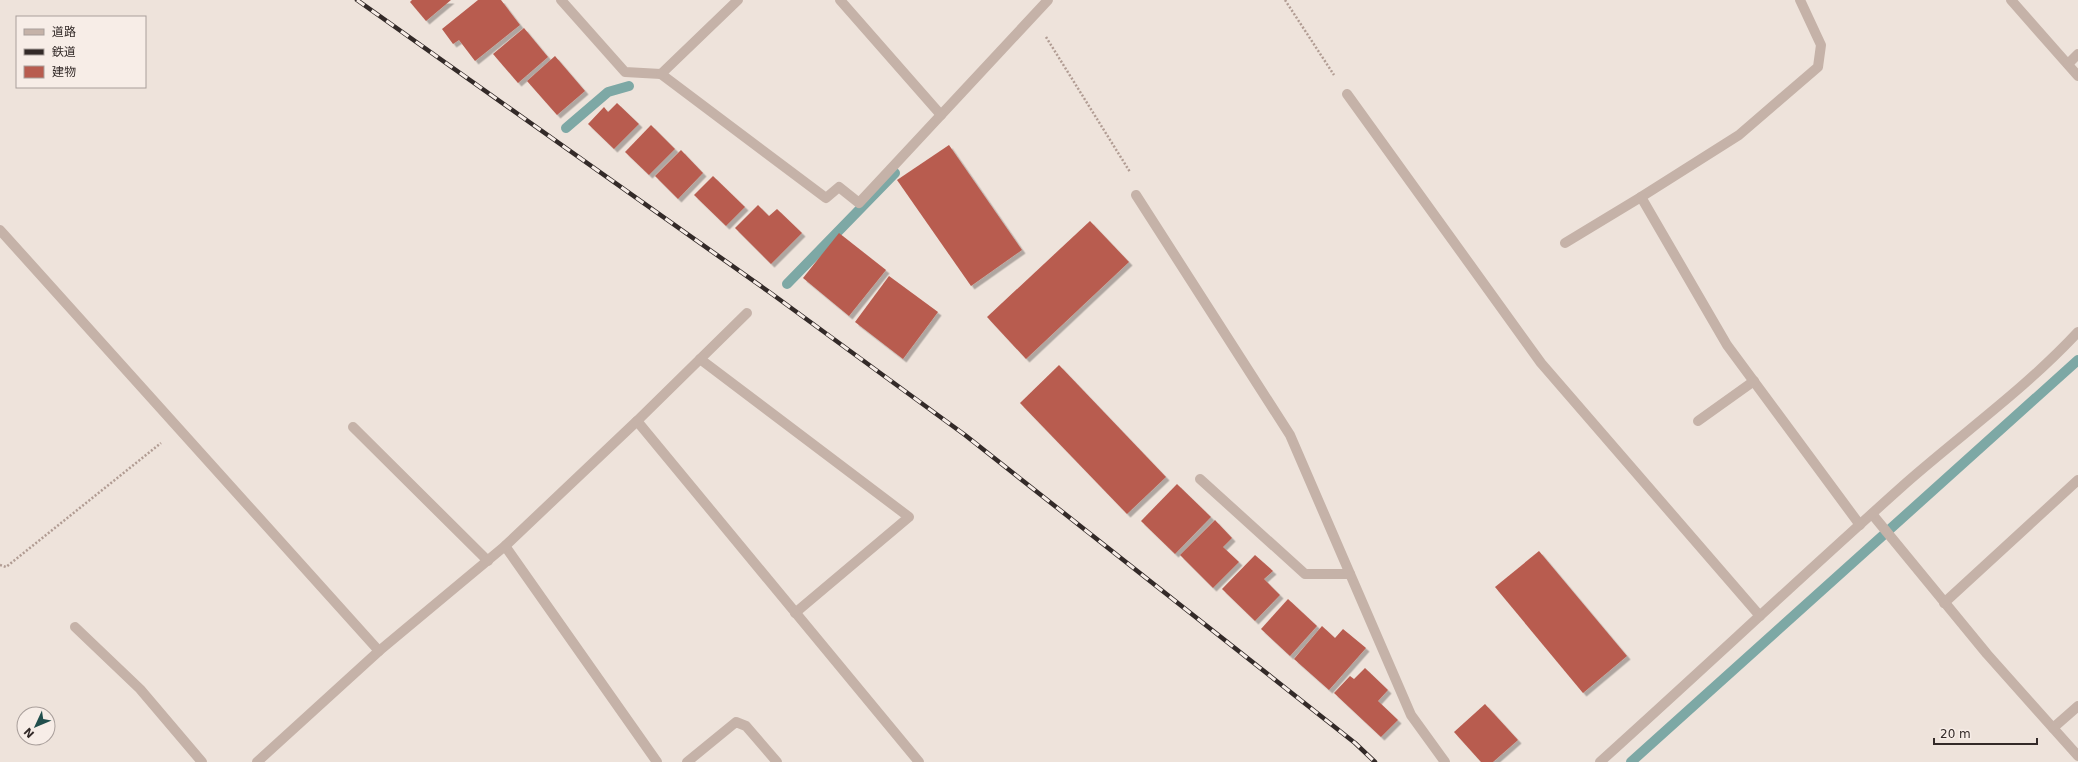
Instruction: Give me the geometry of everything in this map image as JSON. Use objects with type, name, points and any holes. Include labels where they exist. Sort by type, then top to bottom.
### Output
[{"type":"street","points":[[561,0],[625,72],[661,74],[826,198],[839,187],[859,203],[1048,0]]},
{"type":"street","points":[[661,74],[738,0]]},
{"type":"street","points":[[840,0],[941,115]]},
{"type":"street","points":[[1565,243],[1641,198],[1739,135],[1818,67],[1821,45],[1800,0]]},
{"type":"street","points":[[2011,0],[2078,76]]},
{"type":"street","points":[[2068,64],[2078,54]]},
{"type":"street","points":[[1347,94],[1541,363],[1760,616]]},
{"type":"street","points":[[1136,195],[1290,435],[1411,715],[1445,762]]},
{"type":"street","points":[[1641,198],[1727,345],[1860,525]]},
{"type":"street","points":[[0,230],[378,650]]},
{"type":"street","points":[[257,762],[378,650],[505,546],[748,313]]},
{"type":"street","points":[[1600,762],[1922,469],[2050,363],[2078,332]]},
{"type":"street","points":[[700,359],[909,517],[795,613]]},
{"type":"street","points":[[1698,421],[1754,381]]},
{"type":"street","points":[[637,421],[920,762]]},
{"type":"street","points":[[353,427],[488,560]]},
{"type":"street","points":[[1200,479],[1305,574],[1350,574]]},
{"type":"street","points":[[1944,603],[2078,480]]},
{"type":"street","points":[[1872,514],[1986,654],[2078,756]]},
{"type":"street","points":[[505,546],[657,762]]},
{"type":"street","points":[[75,627],[140,690],[202,762]]},
{"type":"street","points":[[2053,728],[2078,706]]},
{"type":"street","points":[[687,762],[736,722],[746,726],[777,762]]},
{"type":"path","points":[[1285,0],[1347,94]]},
{"type":"path","points":[[1033,16],[1142,190],[1136,195]]},
{"type":"path","points":[[0,565],[6,567],[178,429]]},
{"type":"building","points":[[412,0],[451,0],[426,21],[410,2]]},
{"type":"building","points":[[478,0],[501,0],[520,25],[475,61],[459,40],[453,44],[442,29]]},
{"type":"building","points":[[524,28],[548,57],[518,83],[493,54]]},
{"type":"building","points":[[555,56],[585,91],[557,115],[527,81]]},
{"type":"building","points":[[617,103],[639,124],[614,149],[588,124],[604,107],[608,112]]},
{"type":"building","points":[[651,125],[675,149],[649,175],[625,152]]},
{"type":"building","points":[[949,145],[1022,250],[971,286],[897,180]]},
{"type":"building","points":[[681,150],[703,173],[678,199],[655,176]]},
{"type":"building","points":[[713,176],[745,207],[726,226],[694,195]]},
{"type":"building","points":[[758,205],[769,216],[777,209],[802,233],[771,264],[735,228]]},
{"type":"building","points":[[1090,221],[1129,262],[1026,359],[987,317]]},
{"type":"building","points":[[839,233],[886,270],[849,316],[803,278]]},
{"type":"building","points":[[889,276],[938,312],[903,359],[855,322]]},
{"type":"building","points":[[1059,365],[1166,477],[1127,514],[1020,403]]},
{"type":"building","points":[[1177,484],[1211,517],[1175,554],[1141,521]]},
{"type":"building","points":[[1215,520],[1232,538],[1223,547],[1239,562],[1213,588],[1180,555]]},
{"type":"building","points":[[1539,551],[1627,656],[1583,693],[1495,587]]},
{"type":"building","points":[[1255,555],[1273,571],[1264,579],[1280,595],[1255,621],[1222,589]]},
{"type":"building","points":[[1288,599],[1317,626],[1290,656],[1261,629]]},
{"type":"building","points":[[1322,626],[1335,638],[1343,629],[1366,648],[1329,690],[1294,659]]},
{"type":"building","points":[[1365,668],[1388,690],[1378,701],[1398,720],[1381,737],[1334,693],[1350,676],[1354,679]]},
{"type":"building","points":[[1485,704],[1518,740],[1493,762],[1481,762],[1454,732]]},
{"type":"waterway","points":[[566,128],[608,92],[629,86]]},
{"type":"waterway","points":[[787,284],[895,173]]},
{"type":"waterway","points":[[1631,762],[2078,360]]},
{"type":"railway","points":[[357,0],[772,294],[965,435],[1355,743],[1375,762]]}]
